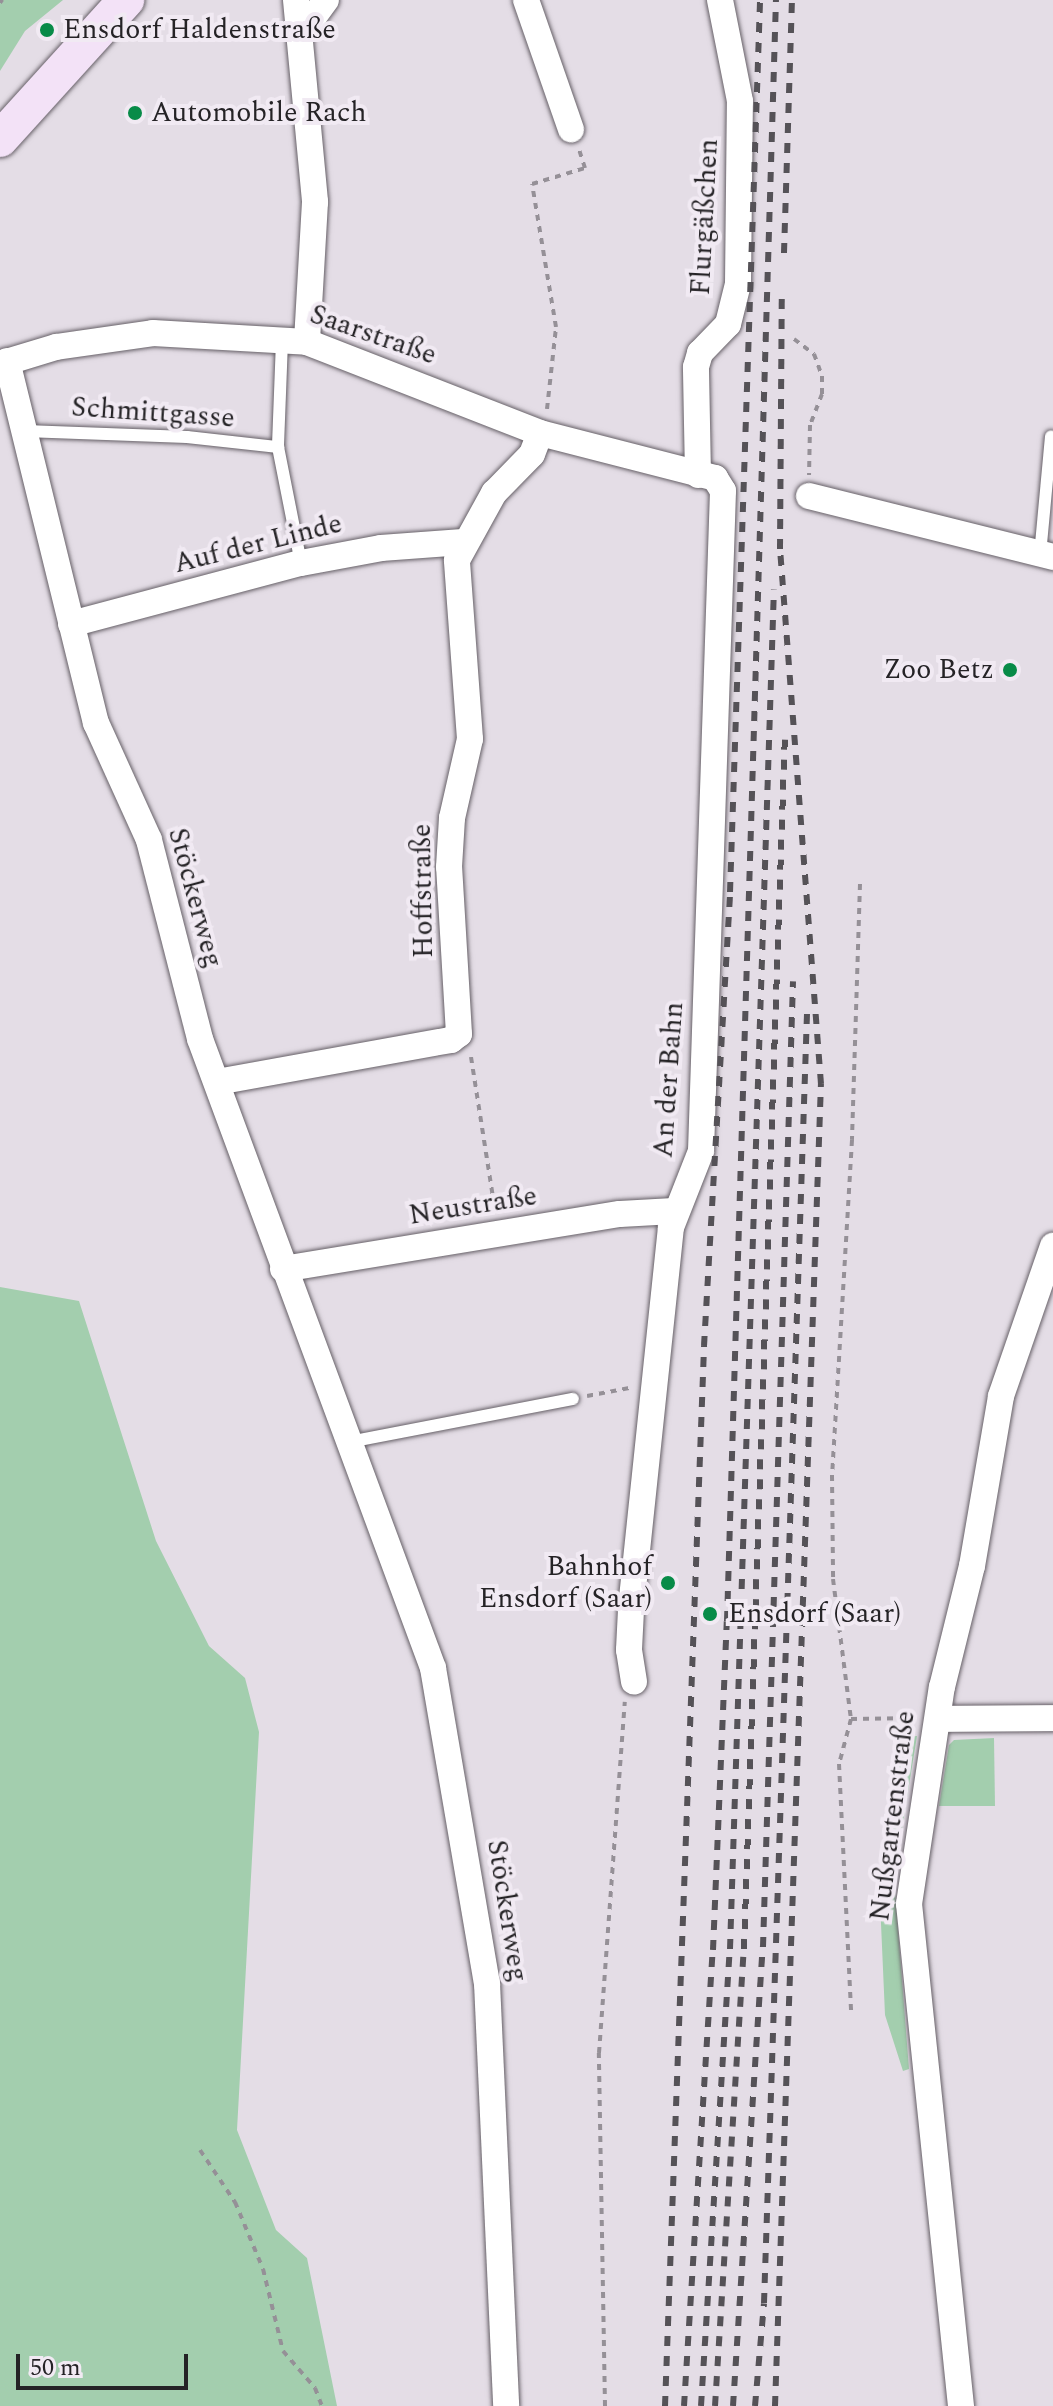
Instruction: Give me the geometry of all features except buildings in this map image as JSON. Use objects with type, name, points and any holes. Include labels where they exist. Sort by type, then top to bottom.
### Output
[{"type":"main road","points":[[0,139],[126,0]]},
{"type":"street","points":[[294,340],[315,202],[296,0]]},
{"type":"street","points":[[301,34],[326,0]]},
{"type":"street","points":[[526,0],[571,129]]},
{"type":"street","name":"Flurgäßchen","points":[[706,476],[696,367],[700,353],[728,324],[738,284],[740,101],[720,0]]},
{"type":"street","name":"Saarstraße","points":[[4,362],[56,347],[153,333],[294,340],[540,433],[706,476]]},
{"type":"street","name":"Stöckerweg","points":[[4,362],[25,431],[96,723],[149,840],[189,1004],[283,1269],[429,1655],[451,1758],[491,2028],[506,2406]]},
{"type":"street","name":"Hoffstraße","points":[[459,1034],[449,867],[452,818],[470,739],[457,576],[463,542],[505,478],[532,454],[540,433]]},
{"type":"street","name":"An der Bahn","points":[[634,1682],[629,1650],[631,1610],[659,1382],[674,1211],[701,1151],[725,507],[706,476]]},
{"type":"street","points":[[809,496],[1047,556]]},
{"type":"street","name":"Auf der Linde","points":[[71,624],[301,563],[381,548],[463,542]]},
{"type":"street","points":[[217,1082],[451,1040],[459,1034]]},
{"type":"street","name":"Neustraße","points":[[283,1269],[674,1211]]},
{"type":"street","name":"Nußgartenstraße","points":[[961,2406],[909,1936],[911,1877],[938,1719],[972,1566],[1001,1396],[1053,1246]]},
{"type":"street","points":[[938,1719],[1053,1718]]},
{"type":"lane","points":[[294,340],[278,447],[301,563]]},
{"type":"lane","name":"Schmittgasse","points":[[25,431],[160,435],[278,447]]},
{"type":"lane","points":[[1047,556],[1051,437]]},
{"type":"lane","points":[[349,1442],[573,1399]]},
{"type":"path","points":[[540,433],[553,389],[556,327],[532,184],[585,168],[571,129]]},
{"type":"path","points":[[794,339],[814,354],[822,376],[822,394],[810,425],[809,496]]},
{"type":"path","points":[[851,2011],[839,1764],[851,1719],[833,1579],[832,1475],[852,1140],[860,884]]},
{"type":"path","points":[[459,1034],[469,1049],[499,1235]]},
{"type":"path","points":[[573,1399],[659,1382]]},
{"type":"path","points":[[605,2406],[599,2053],[621,1711],[634,1682]]},
{"type":"path","points":[[851,1719],[938,1719]]},
{"type":"path","points":[[200,2150],[235,2202],[263,2269],[283,2351],[315,2388],[322,2406]]},
{"type":"green space","points":[[0,0],[63,0],[25,31],[0,71]]},
{"type":"green space","points":[[0,1287],[79,1301],[156,1541],[209,1646],[245,1678],[259,1732],[237,2130],[276,2230],[307,2258],[337,2406],[0,2406]]},
{"type":"green space","points":[[917,1736],[894,1878],[909,2069],[903,2071],[885,2015],[879,1878],[897,1778],[895,1738]]},
{"type":"green space","points":[[994,1738],[995,1806],[939,1806],[949,1745],[954,1740]]},
{"type":"railway","points":[[665,2406],[704,1346],[730,892],[760,0]]},
{"type":"railway","points":[[684,2406],[713,1950],[727,1621],[776,0]]},
{"type":"railway","points":[[784,253],[792,0]]},
{"type":"railway","points":[[775,2406],[821,1084],[780,549],[782,290]]},
{"type":"railway","points":[[701,2406],[730,1949],[774,590]]},
{"type":"railway","points":[[715,2406],[744,1949],[785,730]]},
{"type":"railway","points":[[733,2406],[763,1947],[793,981]]},
{"type":"railway","points":[[755,2406],[764,2303],[807,1013]]},
{"type":"place","name":"Ensdorf Haldenstraße","points":[[47,30]]},
{"type":"place","name":"Automobile Rach","points":[[135,113]]},
{"type":"place","name":"Zoo Betz","points":[[1010,670]]},
{"type":"place","name":"Bahnhof Ensdorf (Saar)","points":[[668,1583]]},
{"type":"place","name":"Ensdorf (Saar)","points":[[710,1614]]}]
